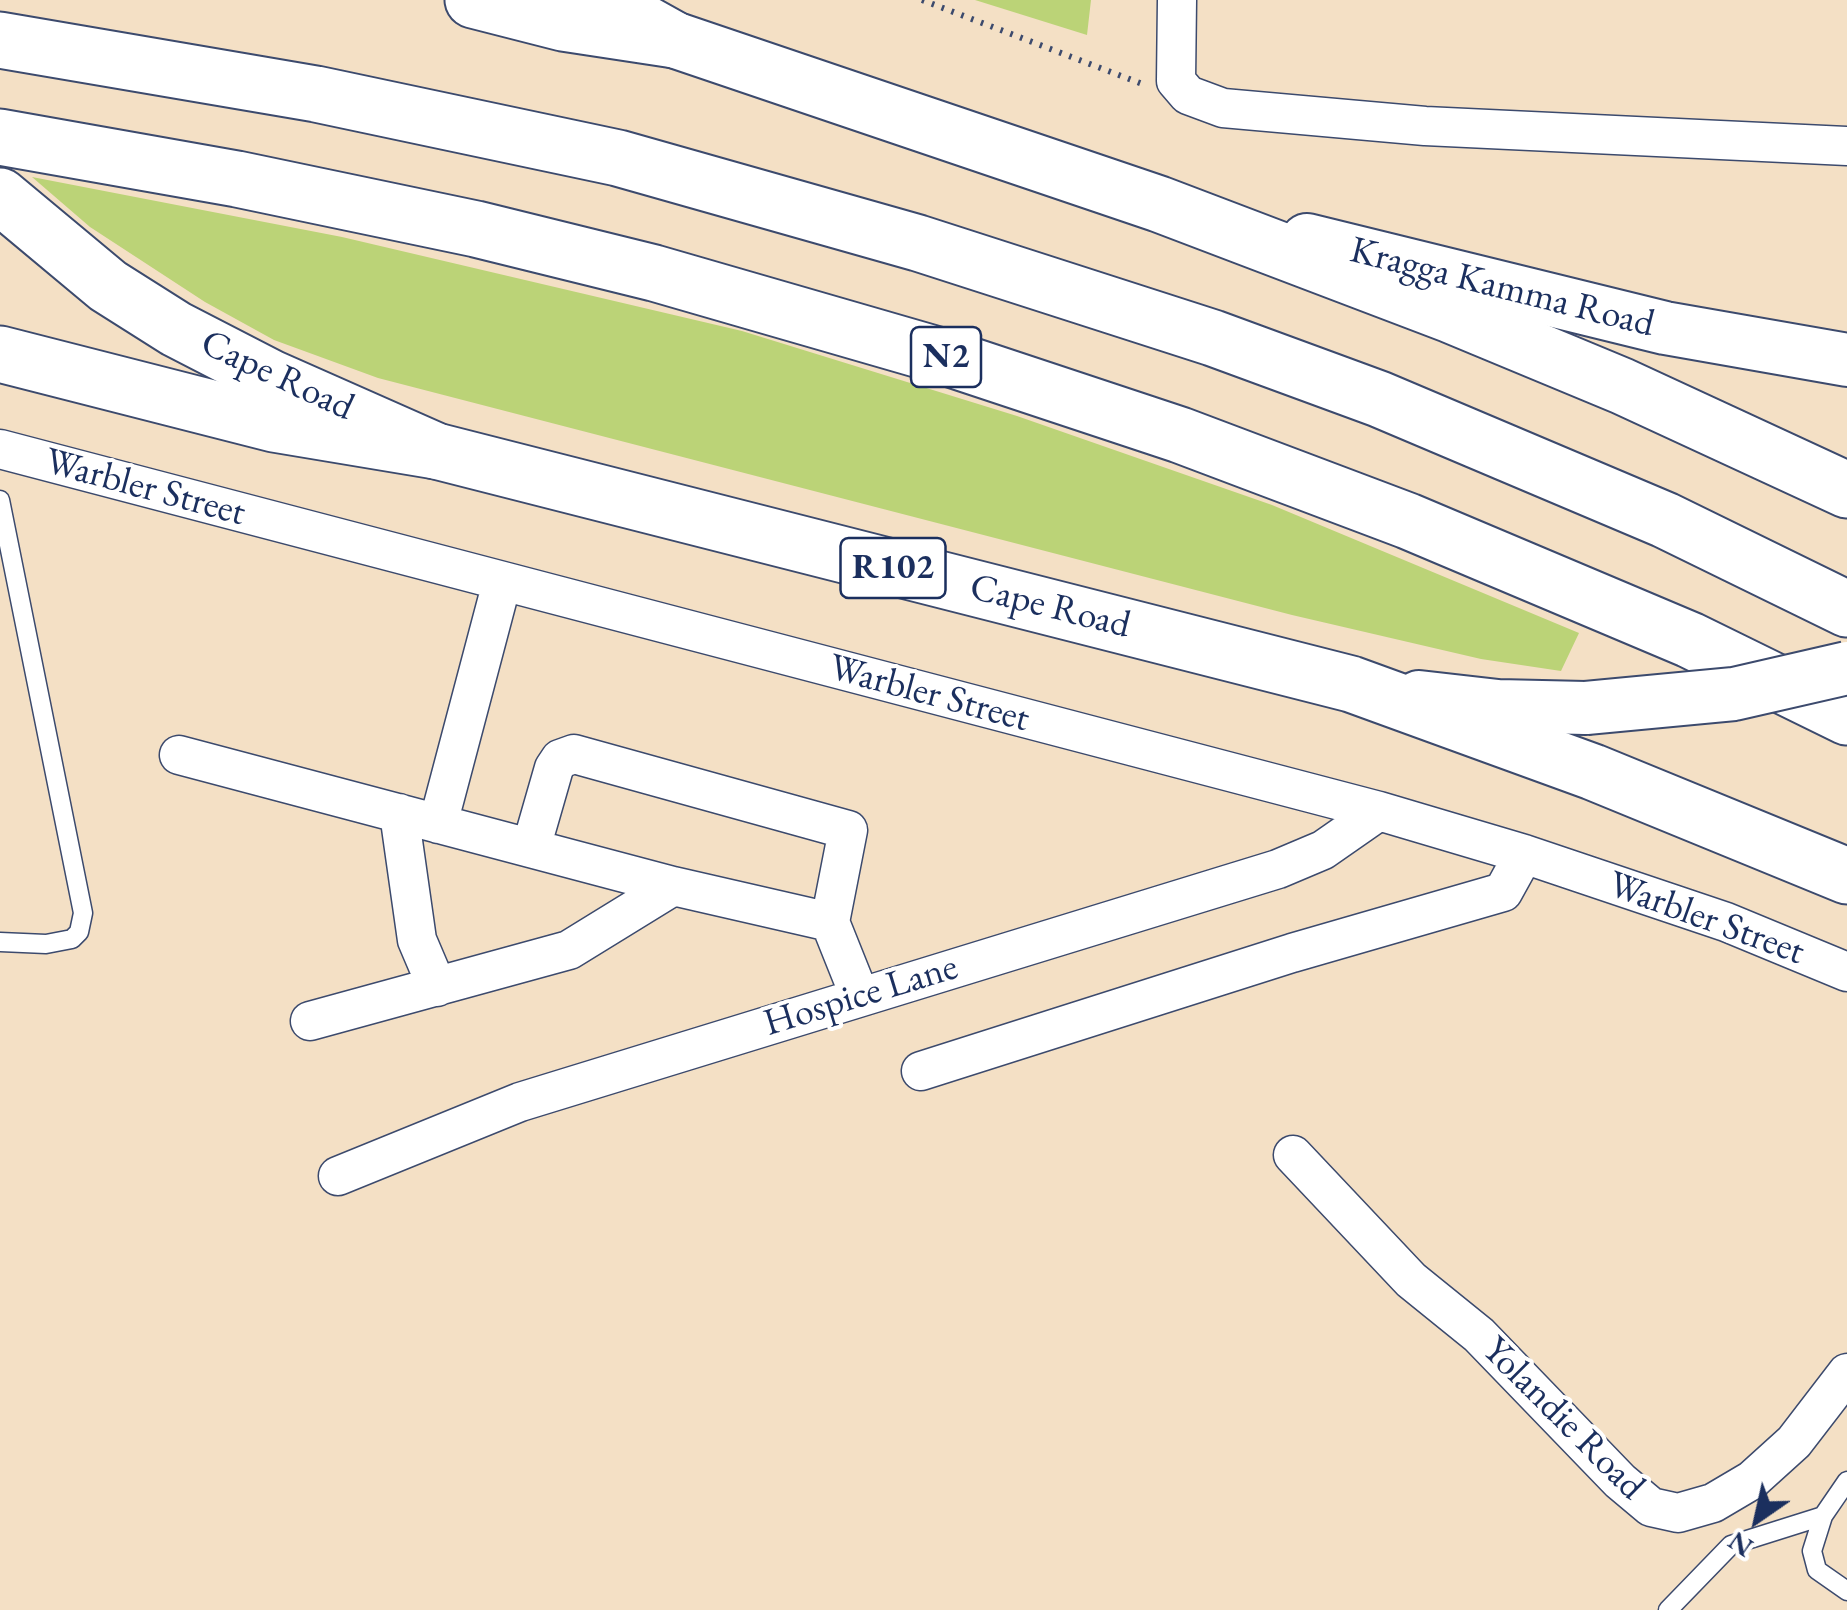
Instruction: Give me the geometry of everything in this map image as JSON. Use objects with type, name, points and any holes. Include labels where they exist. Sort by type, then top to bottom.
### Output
[{"type":"main road","points":[[474,0],[564,23],[675,40],[1159,204],[1564,362],[1847,490]]},
{"type":"main road","points":[[603,0],[675,40]]},
{"type":"main road","points":[[0,40],[301,90],[618,158],[918,243],[1212,338],[1379,399],[1666,520],[1847,609]]},
{"type":"main road","name":"N2","points":[[0,137],[208,173],[462,226],[669,277],[948,358],[1180,435],[1408,521],[1690,640],[1847,717]]},
{"type":"main road","name":"Cape Road","points":[[0,196],[108,286],[206,346],[436,451],[1351,684],[1592,772],[1847,876]]},
{"type":"main road","name":"Kragga Kamma Road","points":[[1159,204],[1665,328],[1847,360]]},
{"type":"main road","points":[[0,354],[274,424],[436,451]]},
{"type":"main road","points":[[1351,684],[1468,703],[1586,708],[1734,694],[1847,668]]},
{"type":"street","points":[[1177,0],[1176,81],[1188,94],[1238,110],[1353,121],[1847,146]]},
{"type":"street","name":"Warbler Street","points":[[0,449],[1379,812],[1524,854],[1726,922],[1847,972]]},
{"type":"street","points":[[438,824],[502,582]]},
{"type":"street","points":[[531,848],[554,768],[566,754],[848,830],[830,922],[860,996]]},
{"type":"street","points":[[179,755],[673,886],[830,922]]},
{"type":"street","name":"Hospice Lane","points":[[338,1176],[520,1102],[1278,869],[1323,850],[1379,812]]},
{"type":"street","points":[[398,813],[416,940],[437,988]]},
{"type":"street","points":[[921,1071],[1326,943],[1504,892],[1524,854]]},
{"type":"street","points":[[310,1021],[569,950],[673,886]]},
{"type":"street","name":"Yolandie Road","points":[[1293,1155],[1411,1280],[1479,1335],[1620,1481],[1651,1507],[1678,1513],[1713,1503],[1752,1480],[1794,1442],[1847,1373]]},
{"type":"lane","points":[[0,500],[83,914],[79,932],[72,939],[46,944],[0,942]]},
{"type":"lane","points":[[1847,1481],[1823,1516],[1813,1539],[1817,1570],[1847,1591]]},
{"type":"lane","points":[[1668,1610],[1731,1545],[1823,1516]]},
{"type":"path","points":[[922,0],[1130,81],[1188,94]]},
{"type":"green space","points":[[975,0],[1091,0],[1087,35]]},
{"type":"green space","points":[[32,177],[342,237],[742,331],[1017,416],[1272,505],[1579,633],[1561,671],[1481,659],[1292,615],[378,378],[274,340],[205,302],[90,227]]}]
